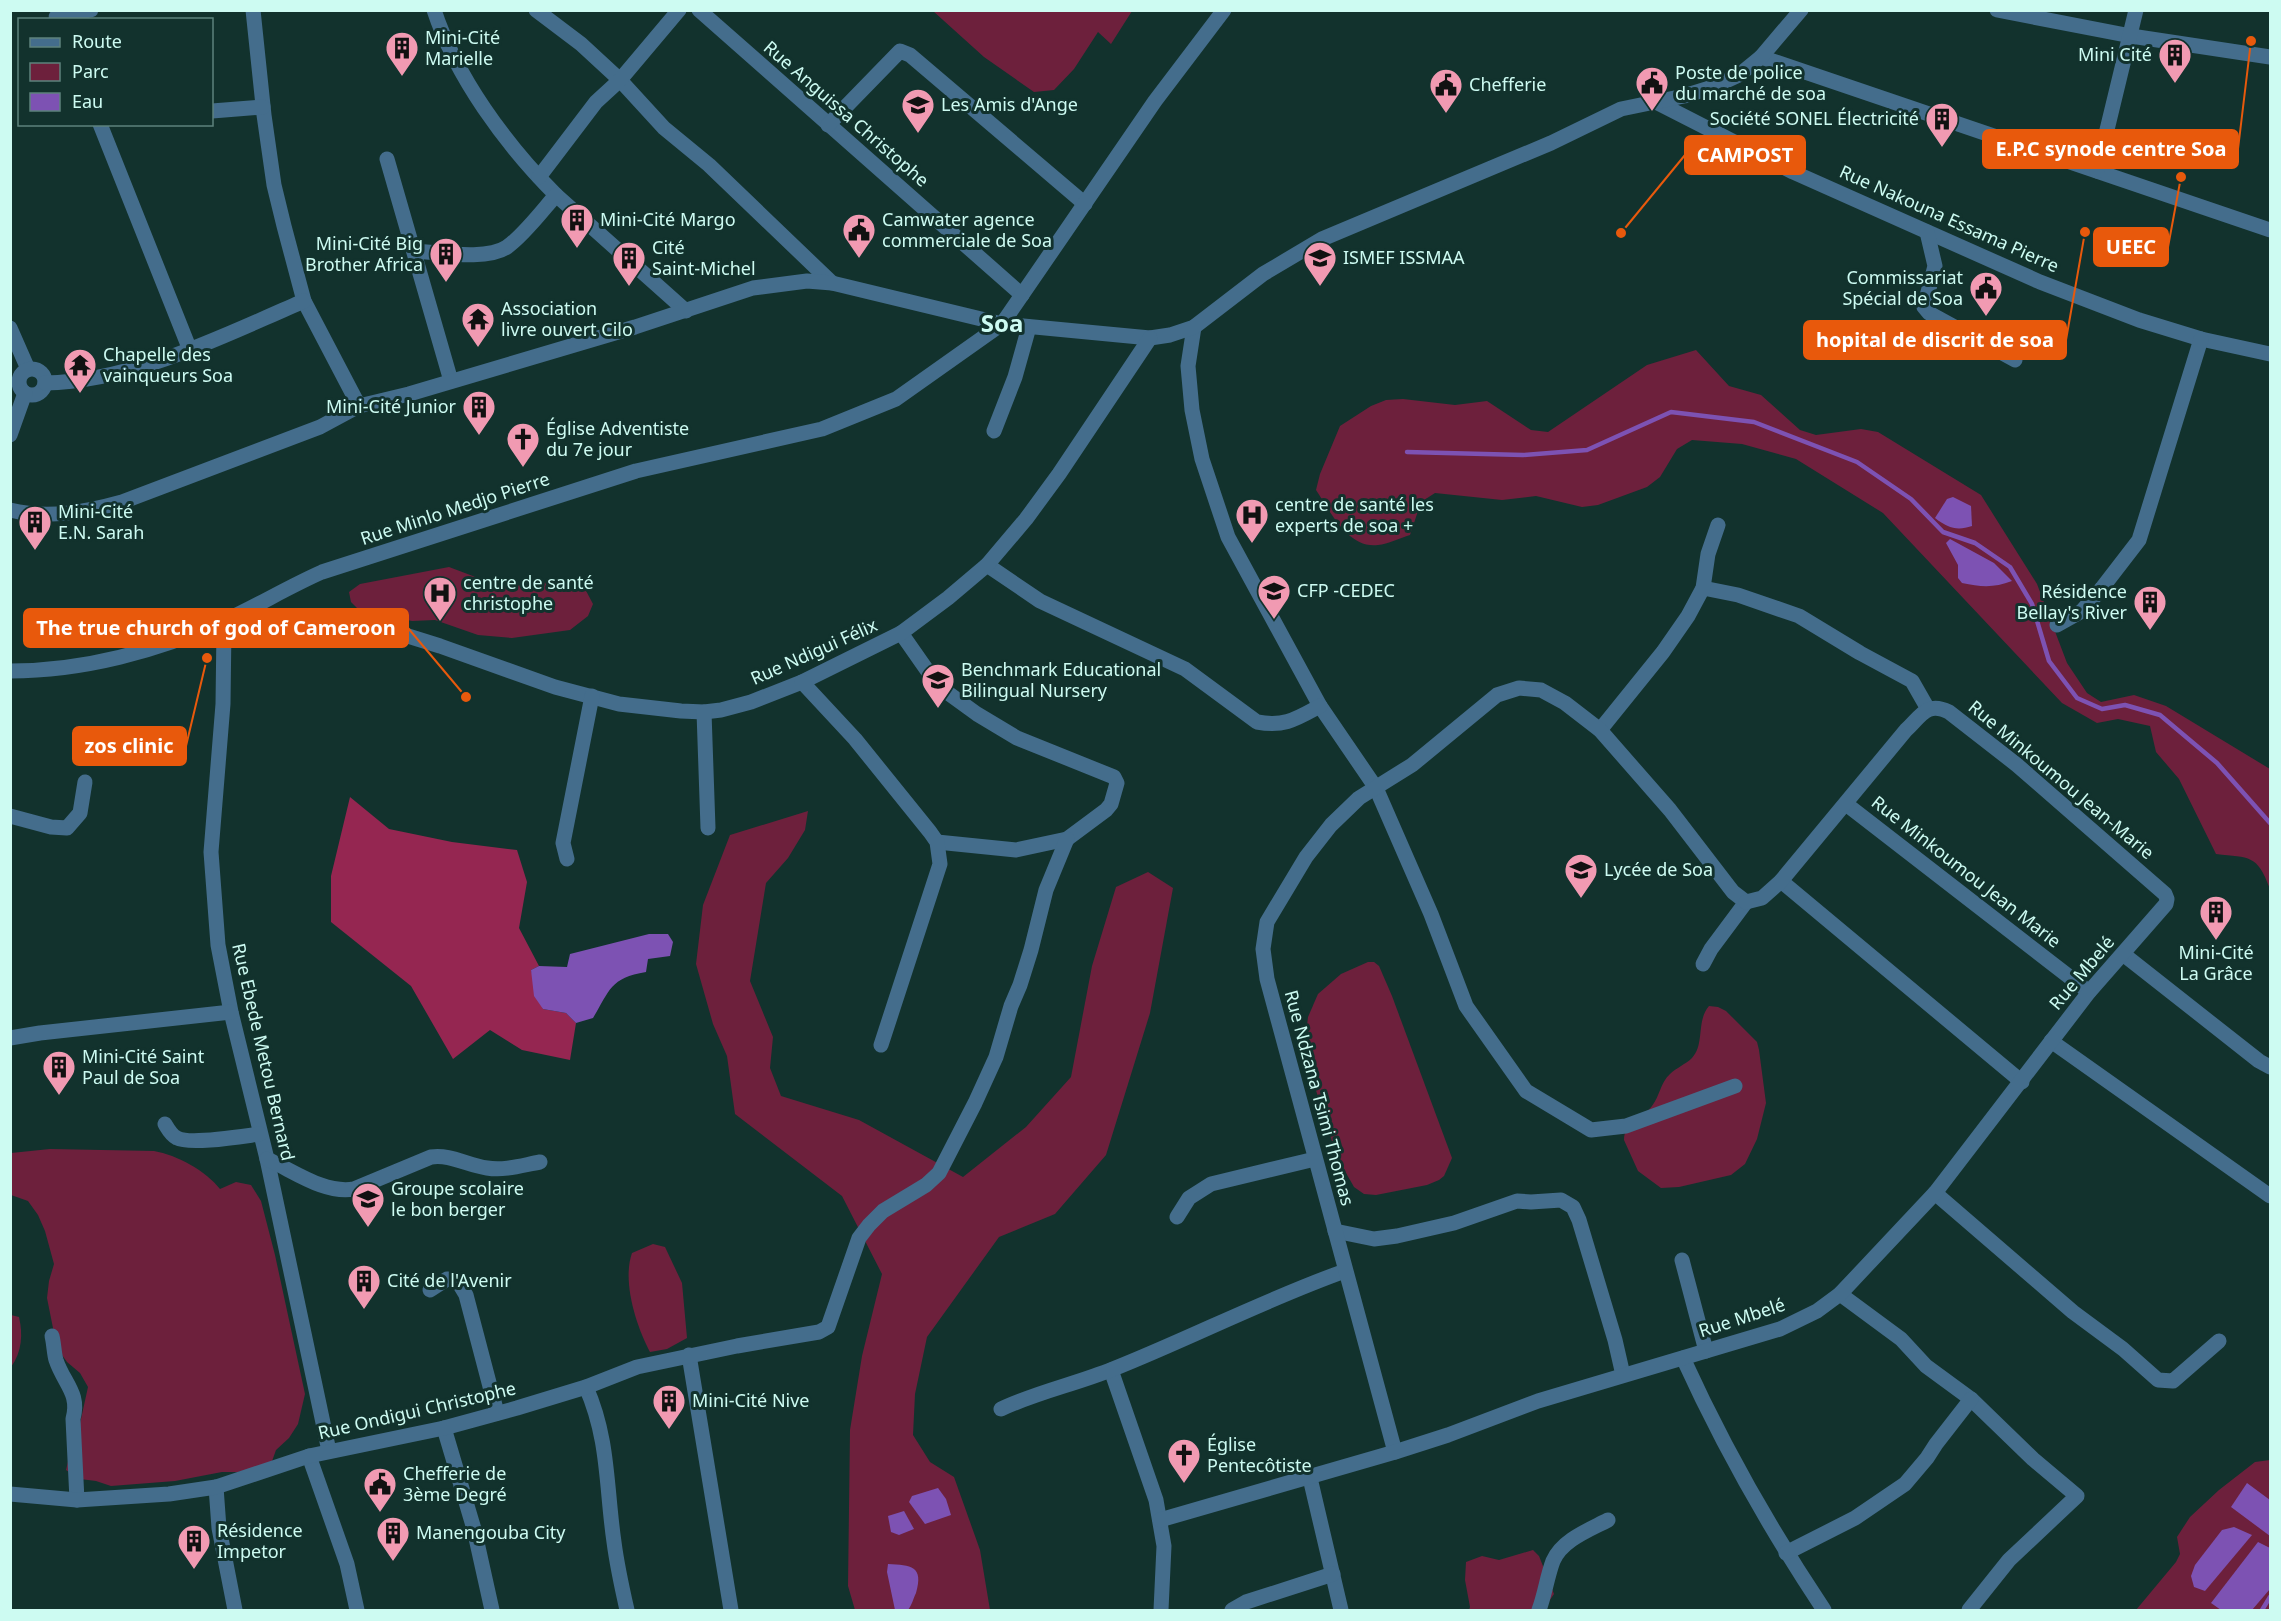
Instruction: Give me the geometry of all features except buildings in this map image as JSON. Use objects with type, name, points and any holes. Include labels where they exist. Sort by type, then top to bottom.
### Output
[{"type":"street","points":[[56,16],[91,10]]},
{"type":"street","points":[[253,10],[274,185],[304,301],[359,406]]},
{"type":"street","points":[[434,10],[450,50],[488,113],[539,177],[556,195],[686,311]]},
{"type":"street","points":[[536,10],[581,44],[620,80],[664,128],[709,165],[832,283]]},
{"type":"street","points":[[539,177],[596,102],[620,80],[679,10]]},
{"type":"street","name":"Rue Anguissa Christophe","points":[[699,10],[1022,295]]},
{"type":"street","points":[[1002,324],[1180,67],[1224,10]]},
{"type":"street","points":[[10,510],[64,514],[122,502],[320,427],[359,406],[686,311],[753,288],[807,281],[832,283],[1002,324],[1149,338],[1170,335],[1194,327],[1263,274],[1322,239],[1551,143],[1621,110],[1684,96],[1713,87],[1739,75],[1761,57],[1801,10]]},
{"type":"street","points":[[1997,10],[2131,36],[2271,57]]},
{"type":"street","points":[[2097,171],[2136,10]]},
{"type":"street","points":[[828,125],[900,51],[910,55],[1085,204]]},
{"type":"street","points":[[1761,57],[2271,230]]},
{"type":"street","name":"Rue Nakouna Essama Pierre","points":[[1656,102],[1793,172],[2040,282],[2139,320],[2201,339],[2271,354]]},
{"type":"street","points":[[213,111],[263,107]]},
{"type":"street","points":[[101,126],[190,350]]},
{"type":"street","points":[[387,159],[451,381]]},
{"type":"street","points":[[414,251],[483,254],[495,252],[507,246],[556,195]]},
{"type":"street","points":[[1926,232],[1935,266],[1924,307],[1929,313],[2015,360]]},
{"type":"street","points":[[45,383],[81,380],[122,372],[190,350],[304,301]]},
{"type":"street","name":"Rue Minlo Medjo Pierre","points":[[10,670],[72,667],[224,628],[291,585],[322,572],[636,471],[822,429],[896,399],[1002,324]]},
{"type":"street","points":[[994,431],[1015,377],[1029,327]]},
{"type":"street","points":[[1194,327],[1188,366],[1192,410],[1202,459],[1228,537],[1320,706],[1376,788],[1431,914],[1466,1006],[1526,1091],[1591,1130],[1626,1126],[1736,1086]]},
{"type":"street","points":[[10,328],[21,380],[10,435]]},
{"type":"street","name":"Rue Ndigui Félix","points":[[224,628],[339,618],[360,621],[441,646],[555,687],[619,704],[704,712],[751,702],[802,682],[902,633],[987,565],[1026,519],[1059,474],[1149,338]]},
{"type":"street","points":[[2057,625],[2082,611],[2139,540],[2201,339]]},
{"type":"street","points":[[38,370],[45,383],[40,392],[35,394],[21,380],[38,370]]},
{"type":"street","points":[[1600,730],[1688,616],[1703,588],[1708,554],[1718,525]]},
{"type":"street","points":[[987,565],[1040,601],[1185,669],[1257,722],[1272,725],[1289,723],[1320,706]]},
{"type":"street","points":[[1703,588],[1738,596],[1799,616],[1860,654],[1912,681],[1928,709],[1906,730],[1780,881],[1762,898],[1746,902],[1711,949],[1703,964]]},
{"type":"street","name":"Rue Ebede Metou Bernard","points":[[224,628],[219,778],[211,852],[218,945],[231,1012],[267,1159],[329,1451]]},
{"type":"street","points":[[902,633],[929,673],[948,693],[977,714],[1017,738],[1114,777],[1117,783],[1111,804],[1106,810],[1067,839],[1016,850],[938,842]]},
{"type":"street","points":[[802,682],[855,739],[938,842],[940,864],[881,1046]]},
{"type":"street","points":[[1376,788],[1413,765],[1497,695],[1519,688],[1540,690],[1565,703],[1600,730],[1670,810],[1733,892],[1746,902]]},
{"type":"street","points":[[567,859],[563,843],[592,696]]},
{"type":"street","name":"Rue Minkoumou Jean-Marie","points":[[1928,709],[1939,707],[1948,712],[2017,765],[2168,899]]},
{"type":"street","points":[[704,712],[708,828]]},
{"type":"street","points":[[10,816],[51,827],[67,828],[80,813],[85,782]]},
{"type":"street","name":"Rue Ndzana Tsimi Thomas","points":[[1376,788],[1359,798],[1331,825],[1306,857],[1267,922],[1263,949],[1267,979],[1395,1452]]},
{"type":"street","name":"Rue Minkoumou Jean Marie","points":[[1846,804],[2089,992]]},
{"type":"street","name":"Rue Ondigui Christophe","points":[[10,1494],[77,1500],[169,1494],[216,1488],[309,1456],[444,1428],[498,1413],[586,1387],[637,1367],[689,1355],[819,1332],[828,1327],[859,1238],[882,1211],[926,1185],[939,1173],[975,1103],[996,1058],[1031,950],[1046,890],[1067,839]]},
{"type":"street","points":[[1780,881],[2022,1082]]},
{"type":"street","name":"Rue Mbelé","points":[[1160,1520],[1395,1452],[1448,1435],[1513,1409],[1780,1329],[1800,1320],[1840,1294],[1935,1193],[2089,992],[2168,899]]},
{"type":"street","points":[[2123,954],[2251,1055],[2271,1067]]},
{"type":"street","points":[[10,1038],[231,1012]]},
{"type":"street","points":[[2051,1041],[2271,1196]]},
{"type":"street","points":[[165,1124],[170,1133],[179,1140],[260,1134]]},
{"type":"street","points":[[267,1159],[327,1189],[341,1191],[354,1189],[430,1157],[442,1155],[487,1168],[509,1168],[540,1162]]},
{"type":"street","points":[[1177,1217],[1189,1198],[1211,1184],[1315,1159]]},
{"type":"street","points":[[1935,1193],[2073,1312],[2123,1349],[2158,1380],[2173,1382],[2219,1341]]},
{"type":"street","points":[[1335,1231],[1374,1239],[1397,1236],[1454,1223],[1517,1201],[1561,1200],[1573,1207],[1579,1220],[1615,1340],[1623,1375]]},
{"type":"street","points":[[1682,1260],[1706,1351]]},
{"type":"street","points":[[1001,1409],[1027,1397],[1111,1370],[1299,1287],[1345,1271]]},
{"type":"street","points":[[430,1290],[447,1279],[457,1280],[466,1295],[498,1413]]},
{"type":"street","points":[[1840,1294],[1901,1339],[1926,1366],[1971,1399],[1975,1406],[2077,1496],[2009,1560],[1969,1611]]},
{"type":"street","points":[[52,1336],[56,1359],[74,1396],[76,1408],[73,1429],[77,1500]]},
{"type":"street","points":[[689,1355],[731,1611]]},
{"type":"street","points":[[1683,1358],[1711,1419],[1786,1553],[1824,1611]]},
{"type":"street","points":[[1111,1370],[1148,1471],[1160,1520],[1164,1556],[1161,1611]]},
{"type":"street","points":[[586,1387],[598,1417],[604,1446],[614,1541],[627,1611]]},
{"type":"street","points":[[1786,1553],[1854,1518],[1905,1484],[1971,1399]]},
{"type":"street","points":[[444,1428],[474,1529],[492,1611]]},
{"type":"street","points":[[309,1456],[347,1564],[357,1611]]},
{"type":"street","points":[[1311,1478],[1341,1611]]},
{"type":"street","points":[[216,1488],[219,1528],[235,1611]]},
{"type":"street","points":[[1539,1611],[1556,1554],[1563,1546],[1608,1520]]},
{"type":"street","points":[[1232,1611],[1246,1602],[1333,1574]]},
{"type":"green space","points":[[933,11],[1132,11],[1111,44],[1098,32],[1074,69],[1054,90],[1034,92],[984,57]]},
{"type":"green space","points":[[1696,350],[1729,386],[1761,395],[1800,430],[1816,435],[1861,429],[1878,432],[1981,495],[2037,584],[2067,663],[2087,693],[2101,702],[2134,695],[2166,706],[2270,769],[2270,889],[2261,869],[2251,860],[2216,854],[2179,779],[2156,752],[2150,726],[2118,719],[2097,723],[2062,703],[1883,513],[1796,459],[1742,444],[1692,440],[1677,449],[1660,477],[1647,487],[1598,505],[1582,507],[1536,496],[1502,500],[1435,493],[1421,502],[1410,535],[1378,545],[1367,545],[1349,535],[1334,518],[1316,490],[1320,474],[1340,426],[1371,406],[1386,400],[1403,399],[1455,405],[1487,401],[1531,430],[1548,432],[1647,365]]},
{"type":"green space","points":[[449,567],[502,587],[560,581],[583,585],[593,604],[588,616],[570,630],[512,638],[478,635],[435,620],[412,621],[359,610],[351,602],[349,592],[360,584]]},
{"type":"green space","points":[[808,811],[805,830],[788,858],[766,883],[750,981],[773,1037],[770,1068],[781,1096],[859,1120],[963,1177],[1026,1127],[1071,1077],[1092,966],[1116,887],[1148,872],[1173,888],[1150,1013],[1106,1155],[1055,1214],[999,1237],[927,1337],[915,1394],[913,1435],[930,1462],[954,1477],[980,1550],[990,1610],[855,1610],[848,1586],[850,1430],[862,1356],[882,1274],[842,1196],[735,1114],[727,1056],[713,1024],[696,964],[703,905],[730,835]]},
{"type":"green space","points":[[1368,962],[1374,962],[1379,966],[1392,996],[1452,1158],[1444,1176],[1439,1180],[1427,1185],[1376,1195],[1364,1194],[1354,1187],[1337,1157],[1308,1065],[1306,1035],[1308,1017],[1318,994],[1341,974]]},
{"type":"green space","points":[[1709,1006],[1726,1011],[1757,1042],[1766,1103],[1757,1139],[1745,1164],[1731,1175],[1679,1187],[1661,1188],[1638,1171],[1624,1140],[1625,1134],[1630,1124],[1652,1106],[1662,1085],[1672,1072],[1690,1060],[1696,1052],[1703,1018]]},
{"type":"green space","points":[[50,1149],[154,1151],[172,1156],[190,1165],[207,1176],[220,1189],[236,1182],[251,1185],[261,1201],[275,1255],[305,1394],[298,1424],[289,1438],[276,1450],[271,1464],[238,1472],[222,1472],[175,1481],[111,1486],[80,1479],[66,1470],[77,1437],[88,1387],[80,1373],[67,1362],[57,1348],[47,1298],[54,1264],[45,1231],[28,1201],[11,1195],[11,1153]]},
{"type":"green space","points":[[653,1244],[665,1247],[682,1283],[687,1338],[667,1349],[650,1352],[640,1330],[632,1303],[629,1264],[632,1253]]},
{"type":"green space","points":[[11,1315],[19,1317],[21,1336],[19,1349],[11,1367]]},
{"type":"green space","points":[[2270,1460],[2270,1610],[2136,1610],[2176,1562],[2180,1554],[2177,1537],[2190,1517],[2219,1490],[2255,1462]]},
{"type":"green space","points":[[1533,1550],[1539,1556],[1554,1594],[1543,1610],[1469,1610],[1465,1580],[1466,1562],[1482,1556],[1499,1560]]},
{"type":"shaded area","points":[[350,797],[389,829],[452,842],[517,850],[527,882],[519,928],[539,966],[531,970],[543,1009],[566,1013],[576,1023],[570,1060],[522,1050],[490,1030],[453,1059],[411,986],[331,922],[331,876]]},
{"type":"water","points":[[1953,497],[1971,506],[1972,526],[1953,528],[1935,518],[1947,499]]},
{"type":"water","points":[[1950,539],[1994,563],[2012,581],[1987,586],[1962,583],[1958,578],[1958,565],[1946,543]]},
{"type":"water","points":[[649,934],[668,934],[673,942],[670,956],[648,959],[646,972],[618,982],[612,987],[593,1018],[576,1023],[566,1013],[543,1009],[534,996],[531,970],[539,966],[567,967],[570,954]]},
{"type":"water","points":[[2247,1483],[2270,1500],[2270,1536],[2231,1507]]},
{"type":"water","points":[[938,1488],[946,1499],[951,1515],[925,1524],[909,1502],[912,1496]]},
{"type":"water","points":[[904,1511],[914,1529],[899,1535],[891,1532],[888,1516]]},
{"type":"water","points":[[2234,1527],[2252,1535],[2205,1591],[2194,1587],[2191,1576],[2195,1565],[2222,1530]]},
{"type":"water","points":[[2258,1542],[2270,1548],[2270,1589],[2252,1610],[2221,1610],[2211,1603]]},
{"type":"water","points":[[888,1564],[909,1566],[917,1572],[916,1593],[908,1610],[895,1610],[887,1572]]},
{"type":"waterway","points":[[1407,452],[1523,455],[1587,450],[1671,412],[1754,422],[1857,462],[1911,499],[1943,532],[1975,543],[2010,567],[2032,604],[2049,661],[2077,698],[2102,709],[2125,705],[2160,715],[2217,763],[2270,823]]},
{"type":"waterway","points":[[2262,1610],[2270,1597]]},
{"type":"place","name":"E.P.C synode centre Soa","points":[[2251,41]]},
{"type":"place","name":"Mini-Cité Marielle","points":[[402,77]]},
{"type":"place","name":"Mini Cité","points":[[2175,84]]},
{"type":"place","name":"Poste de police du marché de soa","points":[[1652,112]]},
{"type":"place","name":"Chefferie","points":[[1446,114]]},
{"type":"place","name":"Les Amis d'Ange","points":[[918,134]]},
{"type":"place","name":"Société SONEL Électricité","points":[[1942,148]]},
{"type":"place","name":"UEEC","points":[[2181,177]]},
{"type":"place","name":"hopital de discrit de soa","points":[[2085,232]]},
{"type":"place","name":"CAMPOST","points":[[1621,233]]},
{"type":"place","name":"Mini-Cité Margo","points":[[577,249]]},
{"type":"place","name":"Camwater agence commerciale de Soa","points":[[859,259]]},
{"type":"place","name":"Mini-Cité Big Brother Africa","points":[[446,283]]},
{"type":"place","name":"Cité Saint-Michel","points":[[629,287]]},
{"type":"place","name":"ISMEF ISSMAA","points":[[1320,287]]},
{"type":"place","name":"Commissariat Spécial de Soa","points":[[1986,317]]},
{"type":"place","name":"Association livre ouvert Cilo","points":[[478,348]]},
{"type":"place","name":"Chapelle des vainqueurs Soa","points":[[80,394]]},
{"type":"place","name":"Mini-Cité Junior","points":[[479,436]]},
{"type":"place","name":"Église Adventiste du 7e jour","points":[[523,468]]},
{"type":"place","name":"centre de santé les experts de soa +","points":[[1252,544]]},
{"type":"place","name":"Mini-Cité E.N. Sarah","points":[[35,551]]},
{"type":"place","name":"CFP -CEDEC","points":[[1274,620]]},
{"type":"place","name":"centre de santé christophe","points":[[440,622]]},
{"type":"place","name":"Résidence Bellay's River","points":[[2150,631]]},
{"type":"place","name":"zos clinic","points":[[207,658]]},
{"type":"place","name":"The true church of god of Cameroon","points":[[466,697]]},
{"type":"place","name":"Benchmark Educational Bilingual Nursery","points":[[938,709]]},
{"type":"place","name":"Lycée de Soa","points":[[1581,899]]},
{"type":"place","name":"Mini-Cité La Grâce","points":[[2216,941]]},
{"type":"place","name":"Mini-Cité Saint Paul de Soa","points":[[59,1096]]},
{"type":"place","name":"Groupe scolaire le bon berger","points":[[368,1228]]},
{"type":"place","name":"Cité de l'Avenir","points":[[364,1310]]},
{"type":"place","name":"Mini-Cité Nive","points":[[669,1430]]},
{"type":"place","name":"Église Pentecôtiste","points":[[1184,1484]]},
{"type":"place","name":"Chefferie de 3ème Degré","points":[[380,1513]]},
{"type":"place","name":"Manengouba City","points":[[393,1562]]},
{"type":"place","name":"Résidence Impetor","points":[[194,1570]]},
{"type":"district","name":"Soa","points":[[1002,324]]}]
